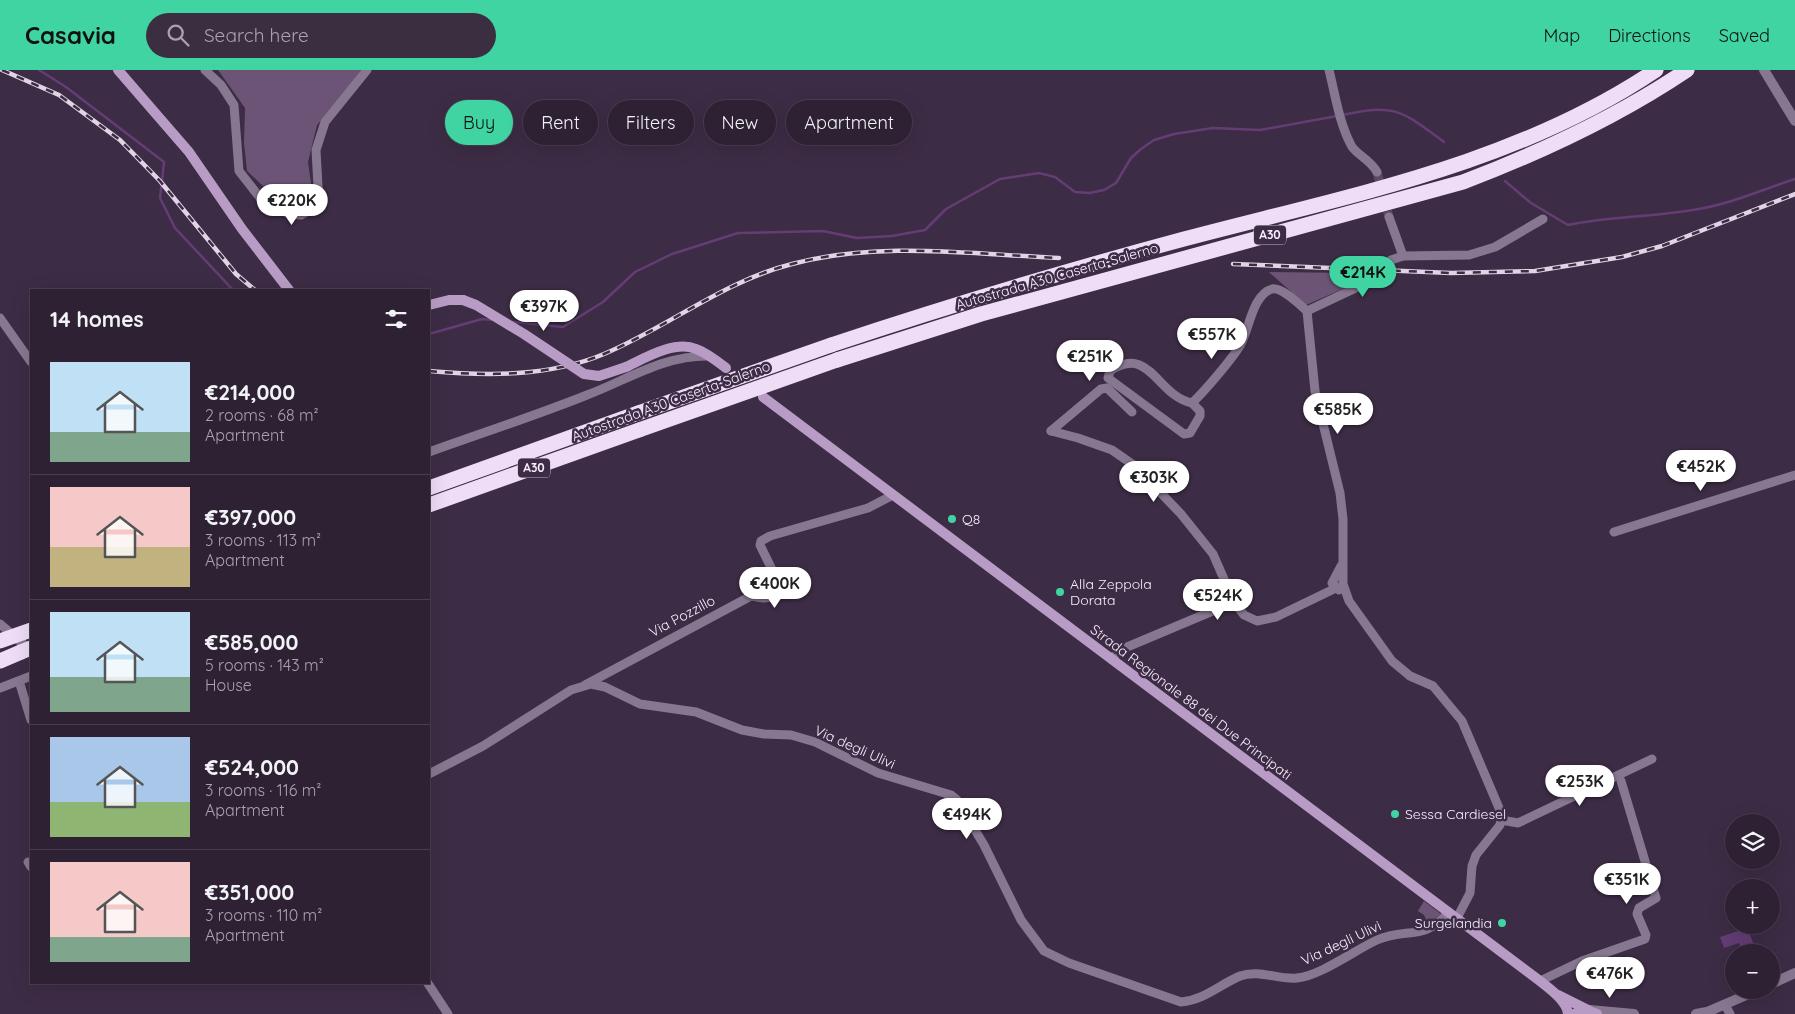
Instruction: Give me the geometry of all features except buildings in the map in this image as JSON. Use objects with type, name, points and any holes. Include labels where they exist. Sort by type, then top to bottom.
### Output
[{"type":"highway","name":"Autostrada A30 Caserta-Salerno","points":[[430,488],[831,345],[1034,280],[1438,172],[1510,146],[1577,116],[1656,70]]},
{"type":"highway","name":"Autostrada A30 Caserta-Salerno","points":[[430,505],[837,360],[981,314],[1463,182],[1583,132],[1646,98],[1687,70]]},
{"type":"highway","points":[[0,641],[30,630]]},
{"type":"highway","points":[[0,660],[28,650]]},
{"type":"main road","points":[[118,70],[189,152],[237,223],[288,289]]},
{"type":"main road","points":[[430,305],[448,300],[463,300],[476,305],[584,374],[599,376],[658,353],[687,347],[695,348],[726,368]]},
{"type":"main road","name":"Strada Regionale 88 dei Due Principati","points":[[763,397],[1540,981],[1555,994],[1568,1010],[1568,1014]]},
{"type":"main road","name":"Strada Regionale 88 dei Due Principati","points":[[1555,994],[1593,1012]]},
{"type":"main road","points":[[1574,1014],[1593,1012]]},
{"type":"street","points":[[205,70],[221,85],[234,105],[240,171],[261,199],[289,214],[312,210],[319,205],[316,150],[325,122],[368,70]]},
{"type":"street","points":[[1329,70],[1351,146],[1372,162],[1376,172]]},
{"type":"street","points":[[1764,70],[1795,121]]},
{"type":"street","points":[[1390,217],[1403,256]]},
{"type":"street","points":[[1307,311],[1377,278],[1387,270],[1392,260],[1403,256],[1469,255],[1495,247],[1543,219]]},
{"type":"street","points":[[1132,412],[1107,388],[1101,389],[1051,431],[1112,450],[1134,466],[1181,514],[1212,554],[1234,602],[1244,615],[1256,622],[1276,616],[1312,601],[1338,584],[1343,561],[1343,519],[1340,493],[1315,392],[1307,311],[1278,289],[1271,289],[1263,296],[1250,314],[1240,345],[1192,404]]},
{"type":"street","points":[[0,318],[30,361]]},
{"type":"street","points":[[430,452],[588,395],[663,363],[690,356],[709,356]]},
{"type":"street","points":[[1133,362],[1145,367],[1160,382],[1186,402],[1192,404],[1200,411],[1200,416],[1190,433],[1184,434],[1108,378],[1110,371],[1121,364],[1133,362]]},
{"type":"street","points":[[1614,532],[1795,475]]},
{"type":"street","name":"Via Pozzillo","points":[[585,685],[752,596],[768,599],[776,594],[780,588],[764,557],[760,545],[761,541],[770,536],[868,508],[893,496]]},
{"type":"street","points":[[1338,584],[1392,660],[1410,676],[1433,686],[1462,721],[1483,766],[1502,815],[1501,820],[1476,856],[1472,866],[1470,893],[1453,915]]},
{"type":"street","points":[[1111,659],[1120,650],[1234,602]]},
{"type":"street","points":[[0,624],[28,650]]},
{"type":"street","points":[[0,688],[30,676]]},
{"type":"street","points":[[19,681],[30,717]]},
{"type":"street","points":[[430,773],[483,746],[571,690],[585,685]]},
{"type":"street","name":"Via degli Ulivi","points":[[585,685],[605,687],[640,704],[696,712],[742,730],[764,734],[791,735],[815,742],[878,773],[951,795],[964,811],[1021,920],[1044,951],[1070,963],[1164,998],[1181,1002],[1190,1001],[1249,974],[1259,973],[1298,978],[1313,973],[1377,939],[1396,934],[1418,933],[1453,915]]},
{"type":"street","points":[[1501,820],[1518,823],[1652,759]]},
{"type":"street","points":[[1540,981],[1582,961],[1645,939],[1646,935],[1637,914],[1639,908],[1656,898],[1621,782]]},
{"type":"street","points":[[1780,980],[1795,973]]},
{"type":"street","points":[[429,984],[448,1014]]},
{"type":"street","points":[[1696,1014],[1727,1009],[1743,999]]},
{"type":"street","points":[[1593,1012],[1634,1014]]},
{"type":"shaded area","points":[[218,70],[361,70],[346,92],[317,125],[308,162],[313,197],[308,206],[296,210],[282,204],[247,171],[244,143],[245,108]]},
{"type":"shaded area","points":[[1269,272],[1349,273],[1352,285],[1306,305]]},
{"type":"shaded area","points":[[1424,901],[1441,914],[1428,924],[1424,915],[1418,911]]},
{"type":"shaded area","points":[[1729,934],[1749,934],[1754,944],[1725,944],[1724,948],[1720,937]]},
{"type":"waterway","points":[[39,70],[66,87],[164,162],[160,198],[175,228],[232,289]]},
{"type":"waterway","points":[[1342,115],[1375,110],[1398,112],[1418,123],[1444,142]]},
{"type":"waterway","points":[[513,322],[563,327],[603,302],[635,272],[672,254],[738,233],[823,231],[857,238],[892,236],[925,230],[946,209],[1000,179],[1039,173],[1055,177],[1075,192],[1090,193],[1104,190],[1116,183],[1131,158],[1154,140],[1174,134],[1213,128],[1260,130],[1337,116]]},
{"type":"waterway","points":[[1505,181],[1531,203],[1568,225],[1706,208],[1795,179]]},
{"type":"waterway","points":[[430,334],[482,319],[492,320]]},
{"type":"tunnel","points":[[1377,172],[1389,217]]},
{"type":"railway","points":[[2,70],[59,95],[120,140],[160,181],[236,274],[254,289]]},
{"type":"railway","points":[[1233,264],[1451,273],[1535,271],[1622,257],[1662,246],[1795,194]]},
{"type":"railway","points":[[430,371],[473,374],[518,373],[540,371],[583,362],[628,343],[743,281],[792,264],[825,257],[857,253],[924,251],[1059,258]]},
{"type":"place","name":"Q8","points":[[952,519]]},
{"type":"place","name":"Alla Zeppola Dorata","points":[[1060,592]]},
{"type":"place","name":"Sessa Cardiesel","points":[[1395,814]]},
{"type":"place","name":"Surgelandia","points":[[1502,923]]}]
